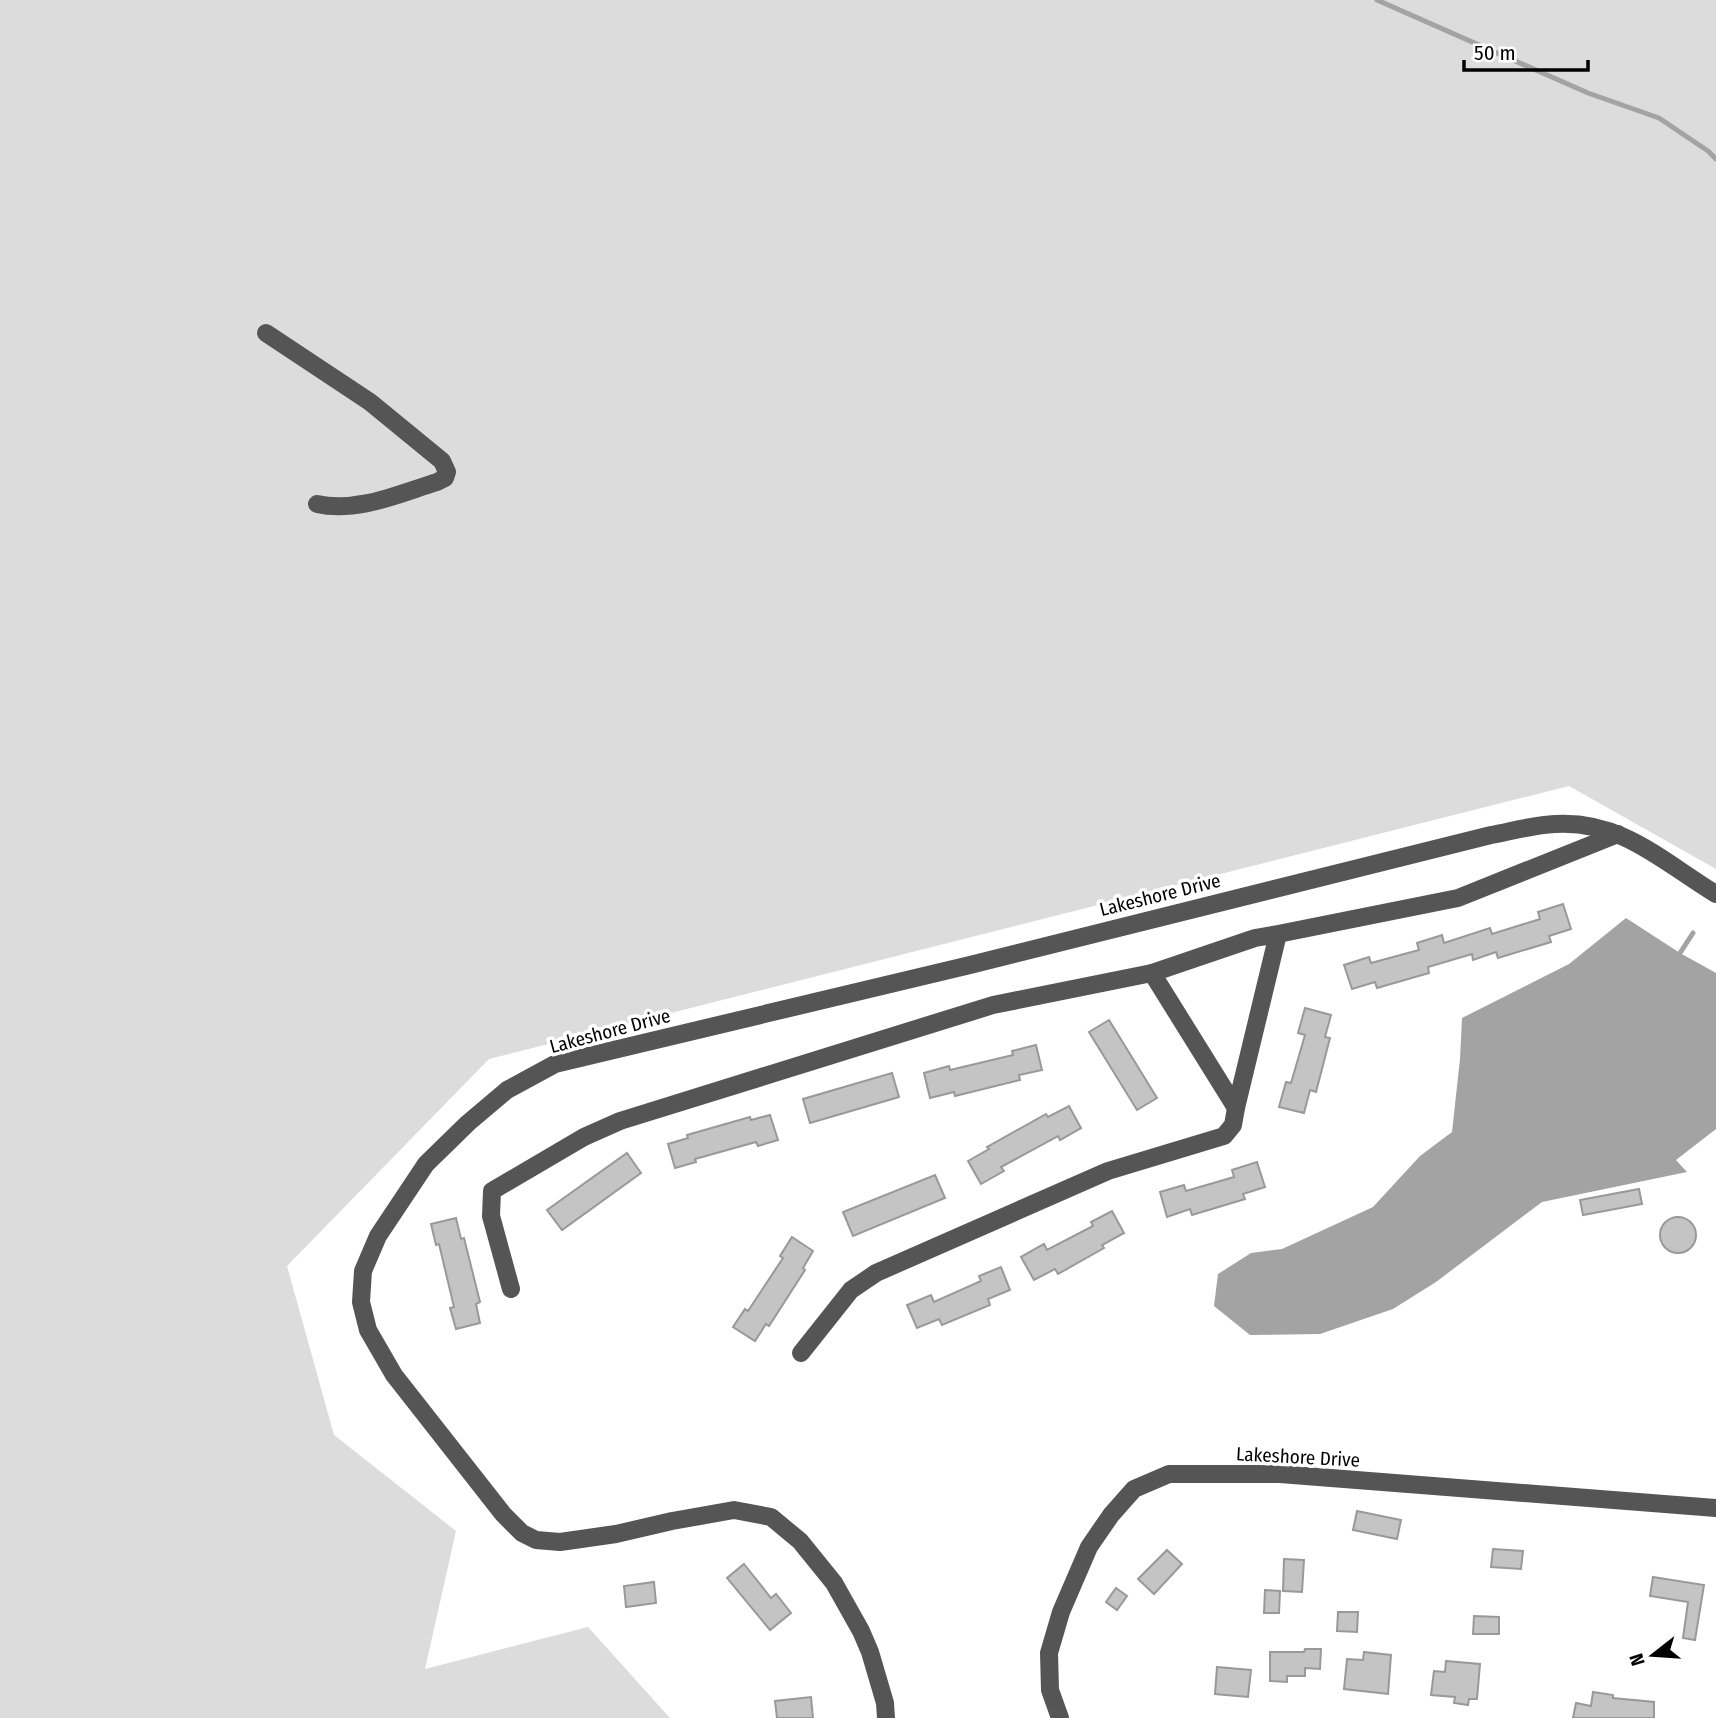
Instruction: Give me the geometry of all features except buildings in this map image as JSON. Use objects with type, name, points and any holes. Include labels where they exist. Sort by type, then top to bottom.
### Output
[{"type":"street","points":[[266,333],[370,402],[442,461],[447,472],[441,481],[373,502],[348,507],[317,504]]},
{"type":"street","name":"Lakeshore Drive","points":[[886,1718],[886,1703],[870,1653],[834,1583],[800,1541],[771,1517],[734,1510],[616,1534],[560,1542],[536,1540],[523,1533],[503,1514],[394,1375],[368,1330],[361,1302],[363,1271],[378,1236],[426,1164],[507,1090],[555,1064],[971,965],[1490,835],[1555,824],[1595,826],[1631,839],[1716,894]]},
{"type":"street","points":[[512,1289],[491,1216],[492,1191],[584,1137],[620,1121],[993,1005],[1152,973],[1255,938],[1458,898],[1618,834]]},
{"type":"street","points":[[801,1353],[851,1290],[876,1273],[1108,1171],[1224,1136],[1233,1125],[1278,934]]},
{"type":"street","points":[[1152,973],[1236,1108]]},
{"type":"street","name":"Lakeshore Drive","points":[[1060,1718],[1050,1690],[1049,1653],[1061,1612],[1089,1547],[1111,1515],[1134,1489],[1169,1474],[1280,1474],[1716,1508]]},
{"type":"shaded area","points":[[0,0],[1716,0],[1716,869],[1569,786],[489,1059],[287,1266],[334,1435],[456,1531],[425,1669],[588,1627],[670,1718],[0,1718]]},
{"type":"shaded area","points":[[1626,918],[1716,973],[1716,1129],[1676,1160],[1687,1172],[1542,1202],[1436,1282],[1393,1309],[1320,1334],[1250,1335],[1214,1306],[1218,1274],[1251,1253],[1282,1249],[1373,1207],[1420,1156],[1452,1132],[1462,1018],[1569,964]]},
{"type":"waterway","points":[[1377,0],[1588,93],[1659,118],[1716,159]]},
{"type":"waterway","points":[[1680,953],[1693,933]]}]
